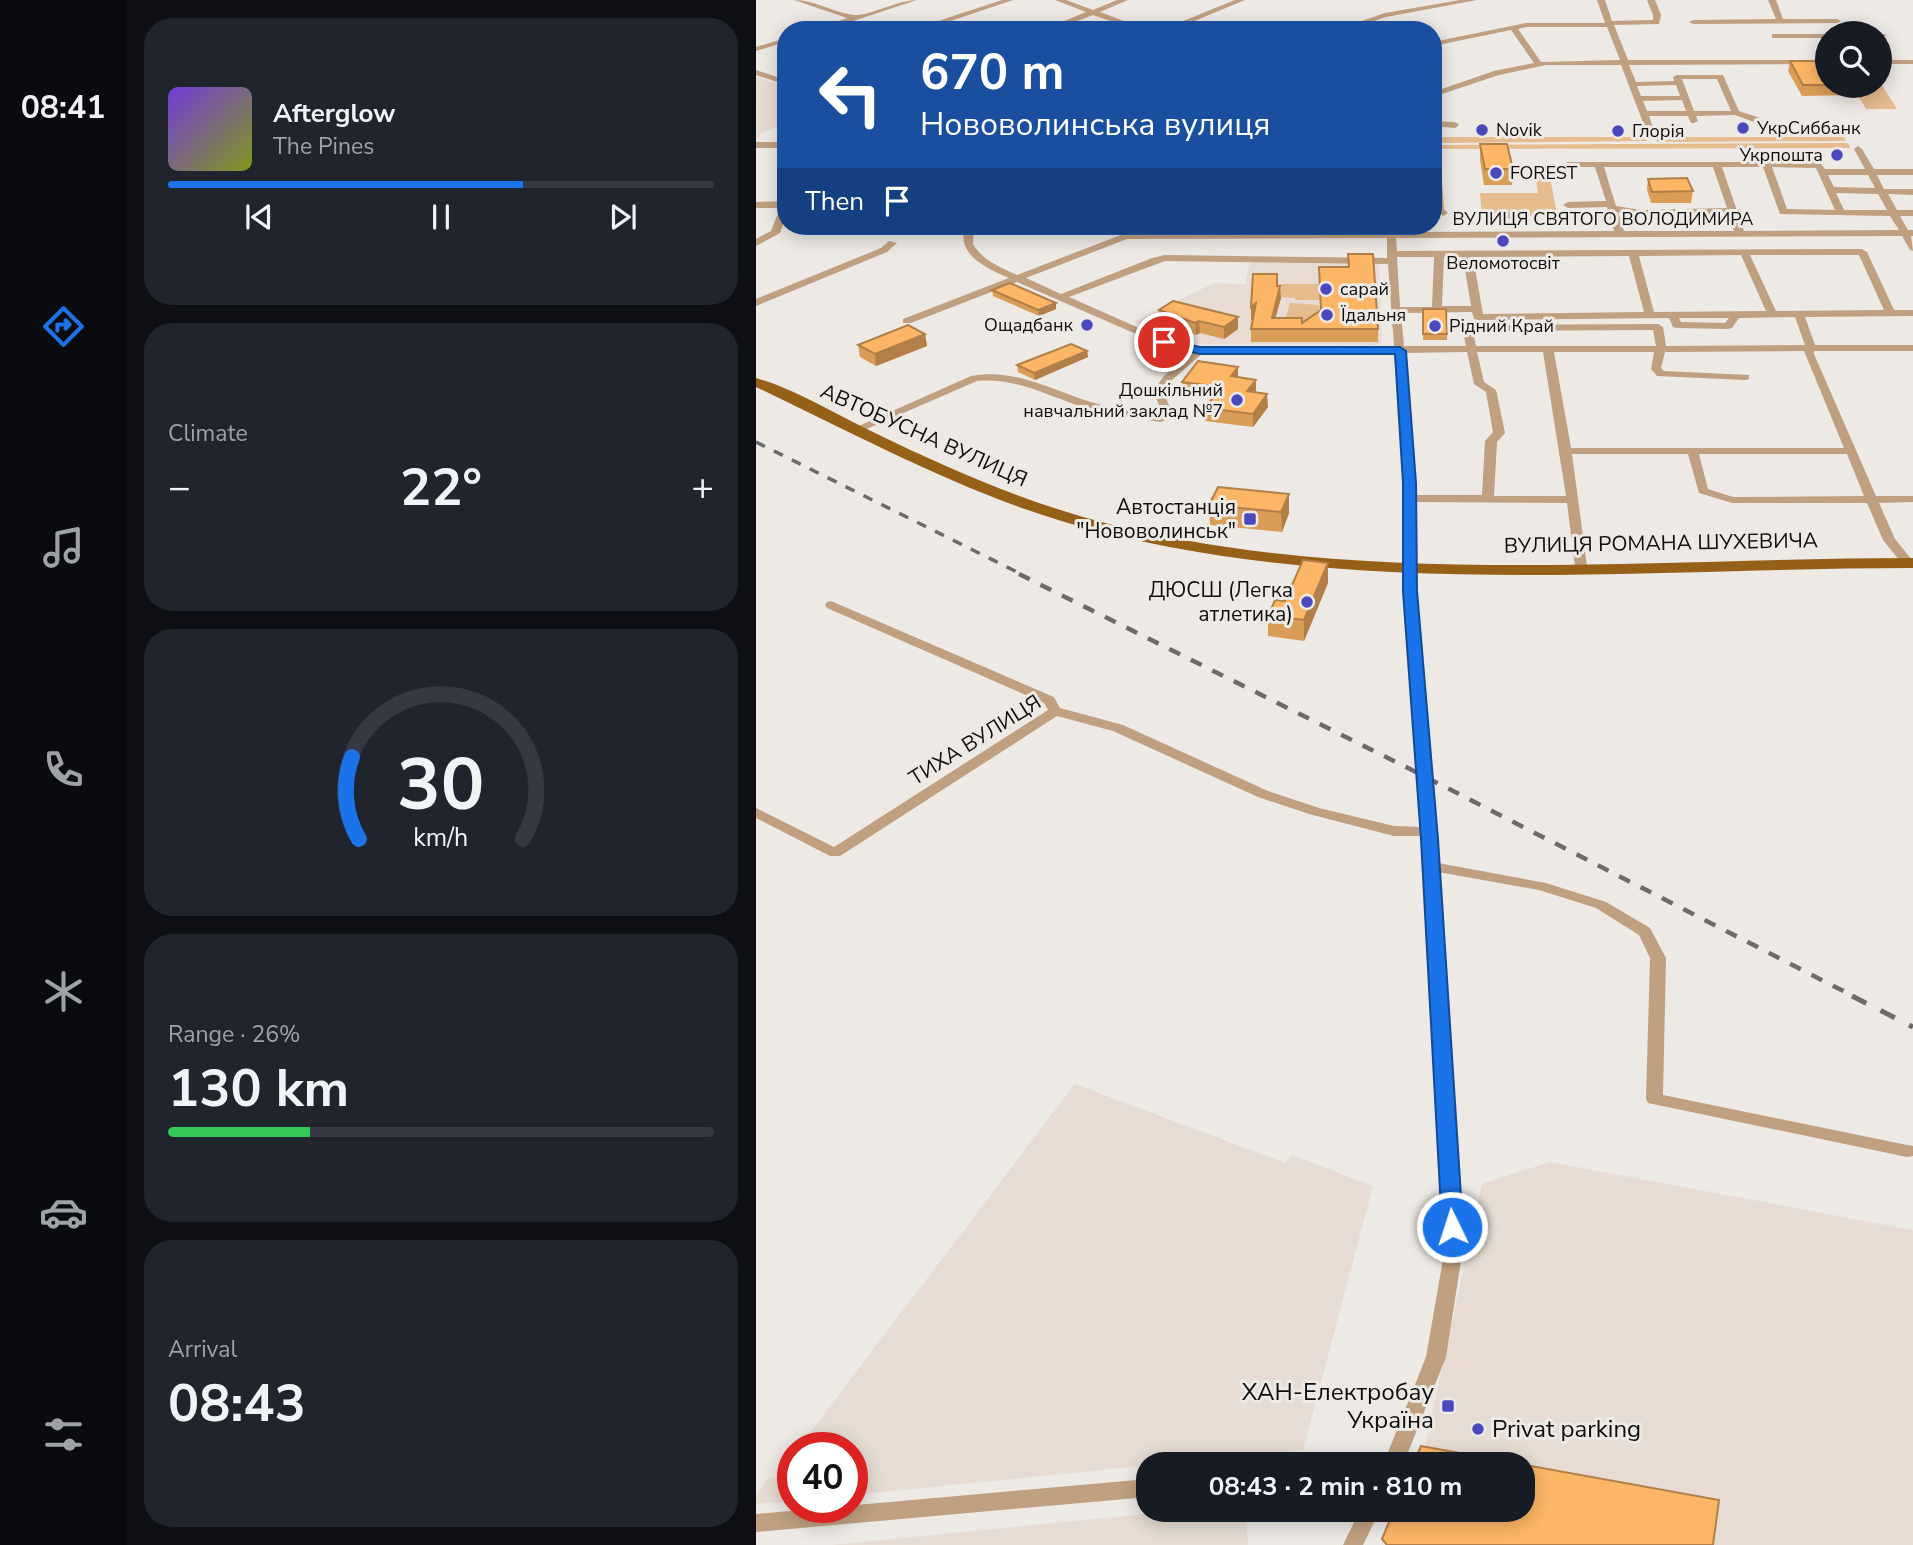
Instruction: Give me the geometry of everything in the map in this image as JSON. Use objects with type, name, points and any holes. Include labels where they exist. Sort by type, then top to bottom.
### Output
[{"type":"main road","name":"АВТОБУСНА ВУЛИЦЯ","points":[[756,382],[974,485],[1109,527],[1184,544],[1264,555],[1409,567]]},
{"type":"main road","name":"ВУЛИЦЯ РОМАНА ШУХЕВИЧА","points":[[1409,567],[1910,563]]},
{"type":"street","points":[[798,0],[854,18]]},
{"type":"street","points":[[845,21],[913,0]]},
{"type":"street","points":[[943,21],[1009,0]]},
{"type":"street","points":[[1059,0],[1118,21]]},
{"type":"street","points":[[1070,21],[1124,0]]},
{"type":"street","points":[[1187,21],[1241,0]]},
{"type":"street","points":[[1402,0],[1403,11]]},
{"type":"street","points":[[1370,21],[1403,11],[1473,0]]},
{"type":"street","points":[[1601,0],[1652,136]]},
{"type":"street","points":[[1442,42],[1513,27],[1657,22],[1651,0]]},
{"type":"street","points":[[1772,0],[1780,21]]},
{"type":"street","points":[[1807,21],[1815,42]]},
{"type":"street","points":[[1693,22],[1815,21]]},
{"type":"street","points":[[1513,27],[1539,64]]},
{"type":"street","points":[[1775,36],[1812,36]]},
{"type":"street","points":[[756,49],[777,43]]},
{"type":"street","points":[[1442,92],[1497,73],[1539,64],[1815,62]]},
{"type":"street","points":[[1892,62],[1913,62]]},
{"type":"street","points":[[756,72],[777,80]]},
{"type":"street","points":[[1693,117],[1677,77],[1720,77],[1736,113]]},
{"type":"street","points":[[1632,84],[1679,83]]},
{"type":"street","points":[[1637,99],[1685,99]]},
{"type":"street","points":[[1643,114],[1693,117],[1736,113],[1757,120],[1764,128]]},
{"type":"street","points":[[1442,124],[1455,125]]},
{"type":"street","points":[[756,145],[777,145]]},
{"type":"street","points":[[1858,149],[1881,192],[1909,233],[1913,248]]},
{"type":"street","points":[[1570,164],[1819,165],[1841,212]]},
{"type":"street","points":[[1599,164],[1620,235]]},
{"type":"street","points":[[1717,164],[1740,234]]},
{"type":"street","points":[[1767,165],[1783,212],[1913,213]]},
{"type":"street","points":[[1822,172],[1913,172]]},
{"type":"street","points":[[1831,190],[1913,192]]},
{"type":"street","points":[[1566,192],[1569,210],[1611,206],[1641,213],[1733,211]]},
{"type":"street","points":[[756,205],[777,205]]},
{"type":"street","points":[[1479,215],[1526,216]]},
{"type":"street","points":[[756,243],[775,233],[777,227]]},
{"type":"street","name":"ВУЛИЦЯ СВЯТОГО ВОЛОДИМИРА","points":[[1442,232],[1620,235],[1909,233]]},
{"type":"street","points":[[1519,234],[1522,253]]},
{"type":"street","points":[[1567,234],[1570,253]]},
{"type":"street","points":[[1804,234],[1812,252]]},
{"type":"street","points":[[966,235],[970,251],[989,266],[1064,296],[1164,342],[1200,351],[1913,348]]},
{"type":"street","points":[[908,321],[1118,235]]},
{"type":"street","points":[[1392,235],[1409,498],[1409,567],[1429,832],[1454,1248],[1436,1357],[1398,1452]]},
{"type":"street","points":[[1685,235],[1686,252]]},
{"type":"street","points":[[756,303],[884,250],[892,243]]},
{"type":"street","points":[[1744,252],[1773,314]]},
{"type":"street","points":[[1064,296],[1165,258],[1862,252],[1891,314]]},
{"type":"street","points":[[1633,253],[1650,316]]},
{"type":"street","points":[[1437,309],[1439,254]]},
{"type":"street","points":[[1468,256],[1478,317],[1673,315],[1677,325],[1728,326],[1736,315],[1913,313]]},
{"type":"street","points":[[1396,310],[1477,309]]},
{"type":"street","points":[[1799,314],[1810,343],[1808,347],[1889,540],[1910,563]]},
{"type":"street","points":[[1488,499],[1492,441],[1499,433],[1491,390],[1479,384],[1467,328],[1658,327],[1660,349],[1656,369],[1661,373],[1745,377]]},
{"type":"street","points":[[1548,350],[1566,451],[1581,566]]},
{"type":"street","points":[[858,429],[975,378],[994,375],[1013,378],[1087,405],[1160,419],[1166,410],[1158,391],[1167,378],[1200,351]]},
{"type":"street","points":[[1566,451],[1850,451]]},
{"type":"street","name":"ВУЛИЦЯ РОМАНА ШУХЕВИЧА","points":[[1693,451],[1703,491],[1732,500],[1913,499]]},
{"type":"street","points":[[1409,498],[1571,500]]},
{"type":"street","points":[[831,605],[1049,700],[1055,711]]},
{"type":"street","name":"ТИХА ВУЛИЦЯ","points":[[756,812],[835,853],[1055,711],[1118,728],[1263,794],[1314,811],[1394,831],[1429,832]]},
{"type":"street","points":[[1431,866],[1541,886],[1601,905],[1645,932],[1658,958],[1654,1099],[1907,1151]]},
{"type":"street","points":[[756,1523],[1136,1489]]},
{"type":"street","points":[[1353,1545],[1364,1522]]},
{"type":"shaded area","points":[[756,77],[777,84],[777,127],[761,133],[757,141]]},
{"type":"shaded area","points":[[1859,98],[1890,98],[1897,109],[1866,109]]},
{"type":"shaded area","points":[[1442,137],[1646,137],[1647,141],[1442,143]]},
{"type":"shaded area","points":[[1656,137],[1844,137],[1846,141],[1657,142]]},
{"type":"shaded area","points":[[1848,143],[1850,148],[1442,149],[1442,145]]},
{"type":"shaded area","points":[[1534,166],[1548,166],[1557,215],[1482,215],[1480,193],[1538,193]]},
{"type":"shaded area","points":[[1250,262],[1379,263],[1382,345],[1198,344],[1166,338],[1134,322],[1214,283],[1245,284]]},
{"type":"shaded area","points":[[1279,284],[1319,284],[1334,300],[1278,297]]},
{"type":"shaded area","points":[[1290,303],[1319,305],[1321,323],[1314,328],[1285,319]]},
{"type":"shaded area","points":[[1075,1084],[1285,1163],[1292,1155],[1373,1186],[1303,1450],[1136,1452],[1136,1467],[868,1493],[868,1432],[810,1432]]},
{"type":"shaded area","points":[[1550,1162],[1913,1230],[1913,1545],[1712,1545],[1535,1470],[1535,1452],[1424,1452],[1482,1184]]},
{"type":"shaded area","points":[[777,1476],[777,1502],[756,1504],[756,1495],[769,1477],[775,1479]]},
{"type":"shaded area","points":[[1136,1515],[1136,1522],[1247,1522],[1248,1545],[831,1545]]},
{"type":"building","points":[[1790,61],[1815,61],[1815,85],[1803,85]]},
{"type":"building","points":[[1480,144],[1507,144],[1513,169],[1485,169]]},
{"type":"building","points":[[1687,178],[1693,191],[1652,192],[1648,179]]},
{"type":"building","points":[[1348,254],[1373,254],[1378,329],[1251,329],[1256,303],[1251,307],[1253,274],[1277,274],[1277,286],[1280,286],[1272,318],[1302,318],[1302,323],[1321,310],[1319,267],[1349,267]]},
{"type":"building","points":[[1010,283],[1056,303],[1038,310],[992,290]]},
{"type":"building","points":[[1173,301],[1238,317],[1224,327],[1199,321],[1195,323],[1159,310]]},
{"type":"building","name":"Рідний Край","points":[[1423,309],[1446,309],[1447,334],[1423,334]]},
{"type":"building","points":[[908,325],[925,334],[875,354],[858,345]]},
{"type":"building","points":[[1071,344],[1087,351],[1034,373],[1017,365]]},
{"type":"building","points":[[1198,361],[1238,367],[1231,376],[1256,380],[1247,391],[1267,394],[1253,414],[1205,408],[1221,387],[1182,382]]},
{"type":"building","points":[[1218,487],[1289,494],[1281,512],[1209,505]]},
{"type":"building","points":[[1303,560],[1328,563],[1304,620],[1268,616],[1275,600],[1285,601]]},
{"type":"building","points":[[1421,1446],[1454,1452],[1418,1452]]},
{"type":"building","points":[[1535,1467],[1719,1500],[1713,1545],[1387,1545],[1382,1539],[1389,1522],[1535,1522]]},
{"type":"railway","points":[[756,442],[1023,575]]},
{"type":"railway","points":[[1019,574],[1412,770],[1855,997]]},
{"type":"railway","points":[[1852,996],[1913,1027]]},
{"type":"place","name":"УкрСиббанк","points":[[1743,128]]},
{"type":"place","name":"Novik","points":[[1482,130]]},
{"type":"place","name":"Глорія","points":[[1618,131]]},
{"type":"place","name":"Укрпошта","points":[[1837,155]]},
{"type":"place","name":"FOREST","points":[[1496,173]]},
{"type":"place","name":"Веломотосвіт","points":[[1503,241]]},
{"type":"place","name":"сарай","points":[[1326,289]]},
{"type":"place","name":"Їдальня","points":[[1327,315]]},
{"type":"place","name":"Ощадбанк","points":[[1087,325]]},
{"type":"place","name":"Рідний Край","points":[[1435,326]]},
{"type":"place","name":"Дошкільний навчальний заклад №7","points":[[1237,400]]},
{"type":"place","name":"Автостанція \"Нововолинськ\"","points":[[1250,519]]},
{"type":"place","name":"ДЮСШ (Легка атлетика)","points":[[1307,602]]},
{"type":"place","name":"ХАН-Електробау Україна","points":[[1448,1406]]},
{"type":"place","name":"Privat parking","points":[[1478,1429]]},
{"type":"route","points":[[1164,342],[1183,349],[1200,351],[1400,351],[1410,483],[1410,591],[1429,839],[1452,1227]]}]
